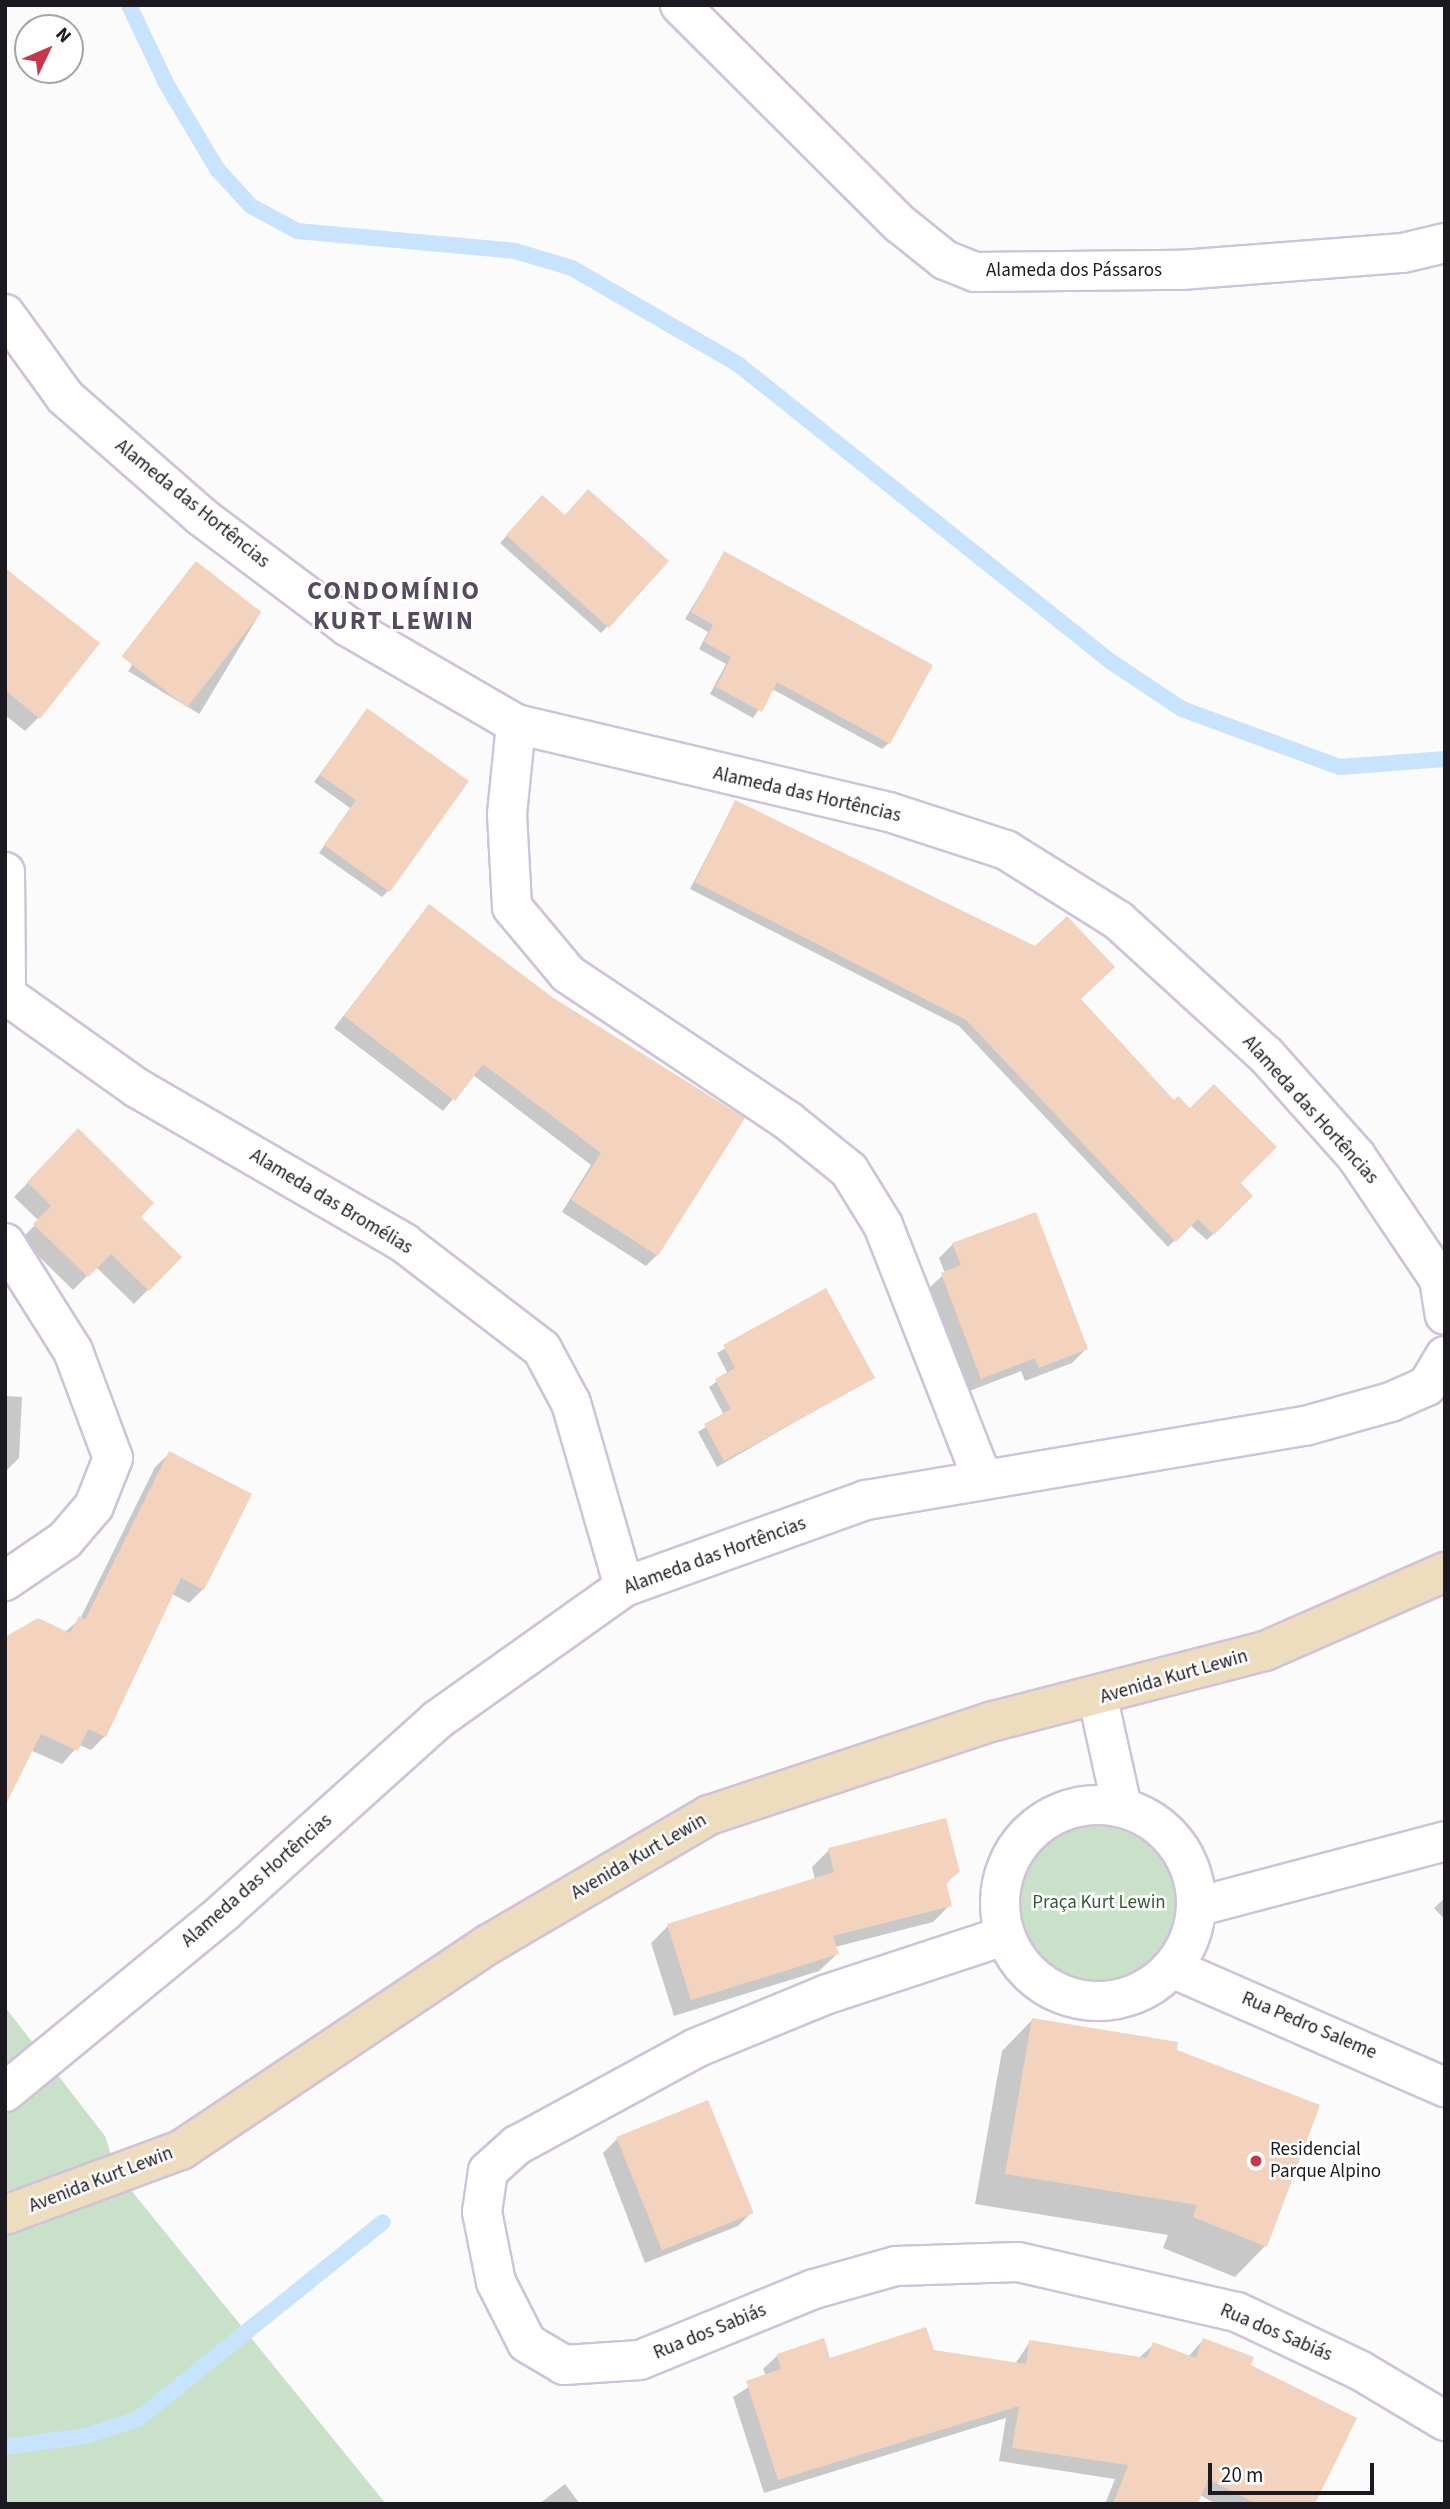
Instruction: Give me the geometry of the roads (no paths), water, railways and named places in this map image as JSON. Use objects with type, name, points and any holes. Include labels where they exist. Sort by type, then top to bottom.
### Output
[{"type":"main road","name":"Avenida Kurt Lewin","points":[[5,2215],[181,2150],[489,1944],[709,1815],[981,1725],[1098,1699],[1265,1651],[1445,1572]]},
{"type":"street","name":"Alameda dos Pássaros","points":[[680,5],[900,223],[945,260],[975,272],[1181,270],[1403,253],[1445,243]]},
{"type":"street","name":"Alameda das Hortências","points":[[5,314],[65,397],[202,517],[348,626],[516,724],[889,812],[1006,850],[1119,921],[1266,1055],[1356,1156],[1439,1279],[1445,1315]]},
{"type":"street","points":[[516,724],[507,814],[512,907],[568,974],[786,1120],[849,1170],[883,1225],[982,1478]]},
{"type":"street","name":"Alameda das Bromélias","points":[[5,872],[6,996],[137,1088],[404,1243],[542,1349],[571,1403],[624,1587]]},
{"type":"street","points":[[5,1243],[73,1351],[113,1458],[87,1515],[65,1540],[5,1581]]},
{"type":"street","name":"Alameda das Hortências","points":[[5,2092],[225,1910],[436,1720],[624,1587],[866,1500],[982,1478],[1305,1426],[1427,1386],[1445,1356]]},
{"type":"street","points":[[1098,1699],[1122,1807]]},
{"type":"street","points":[[1091,1804],[1122,1807],[1152,1821],[1176,1844],[1192,1873],[1196,1907],[1190,1940],[1172,1968],[1123,1999],[1094,2002],[1039,1983],[1004,1936],[1003,1876],[1035,1826],[1091,1804]]},
{"type":"street","points":[[1196,1907],[1445,1841]]},
{"type":"street","name":"Rua dos Sabiás","points":[[1004,1936],[825,1995],[696,2048],[517,2144],[488,2171],[482,2212],[496,2282],[527,2343],[564,2365],[640,2360],[814,2289],[896,2266],[1018,2262],[1237,2312],[1361,2371],[1445,2421]]},
{"type":"street","name":"Rua Pedro Saleme","points":[[1172,1968],[1445,2087]]},
{"type":"waterway","points":[[129,5],[167,85],[217,169],[251,206],[297,231],[515,251],[572,268],[739,365],[1110,661],[1182,709],[1340,767],[1445,759]]},
{"type":"waterway","points":[[5,2447],[85,2436],[138,2419],[383,2222]]},
{"type":"place","name":"Residencial Parque Alpino","points":[[1256,2161]]},
{"type":"district","name":"CONDOMÍNIO KURT LEWIN","points":[[394,606]]},
{"type":"park label","name":"Praça Kurt Lewin","points":[[1099,1903]]}]
